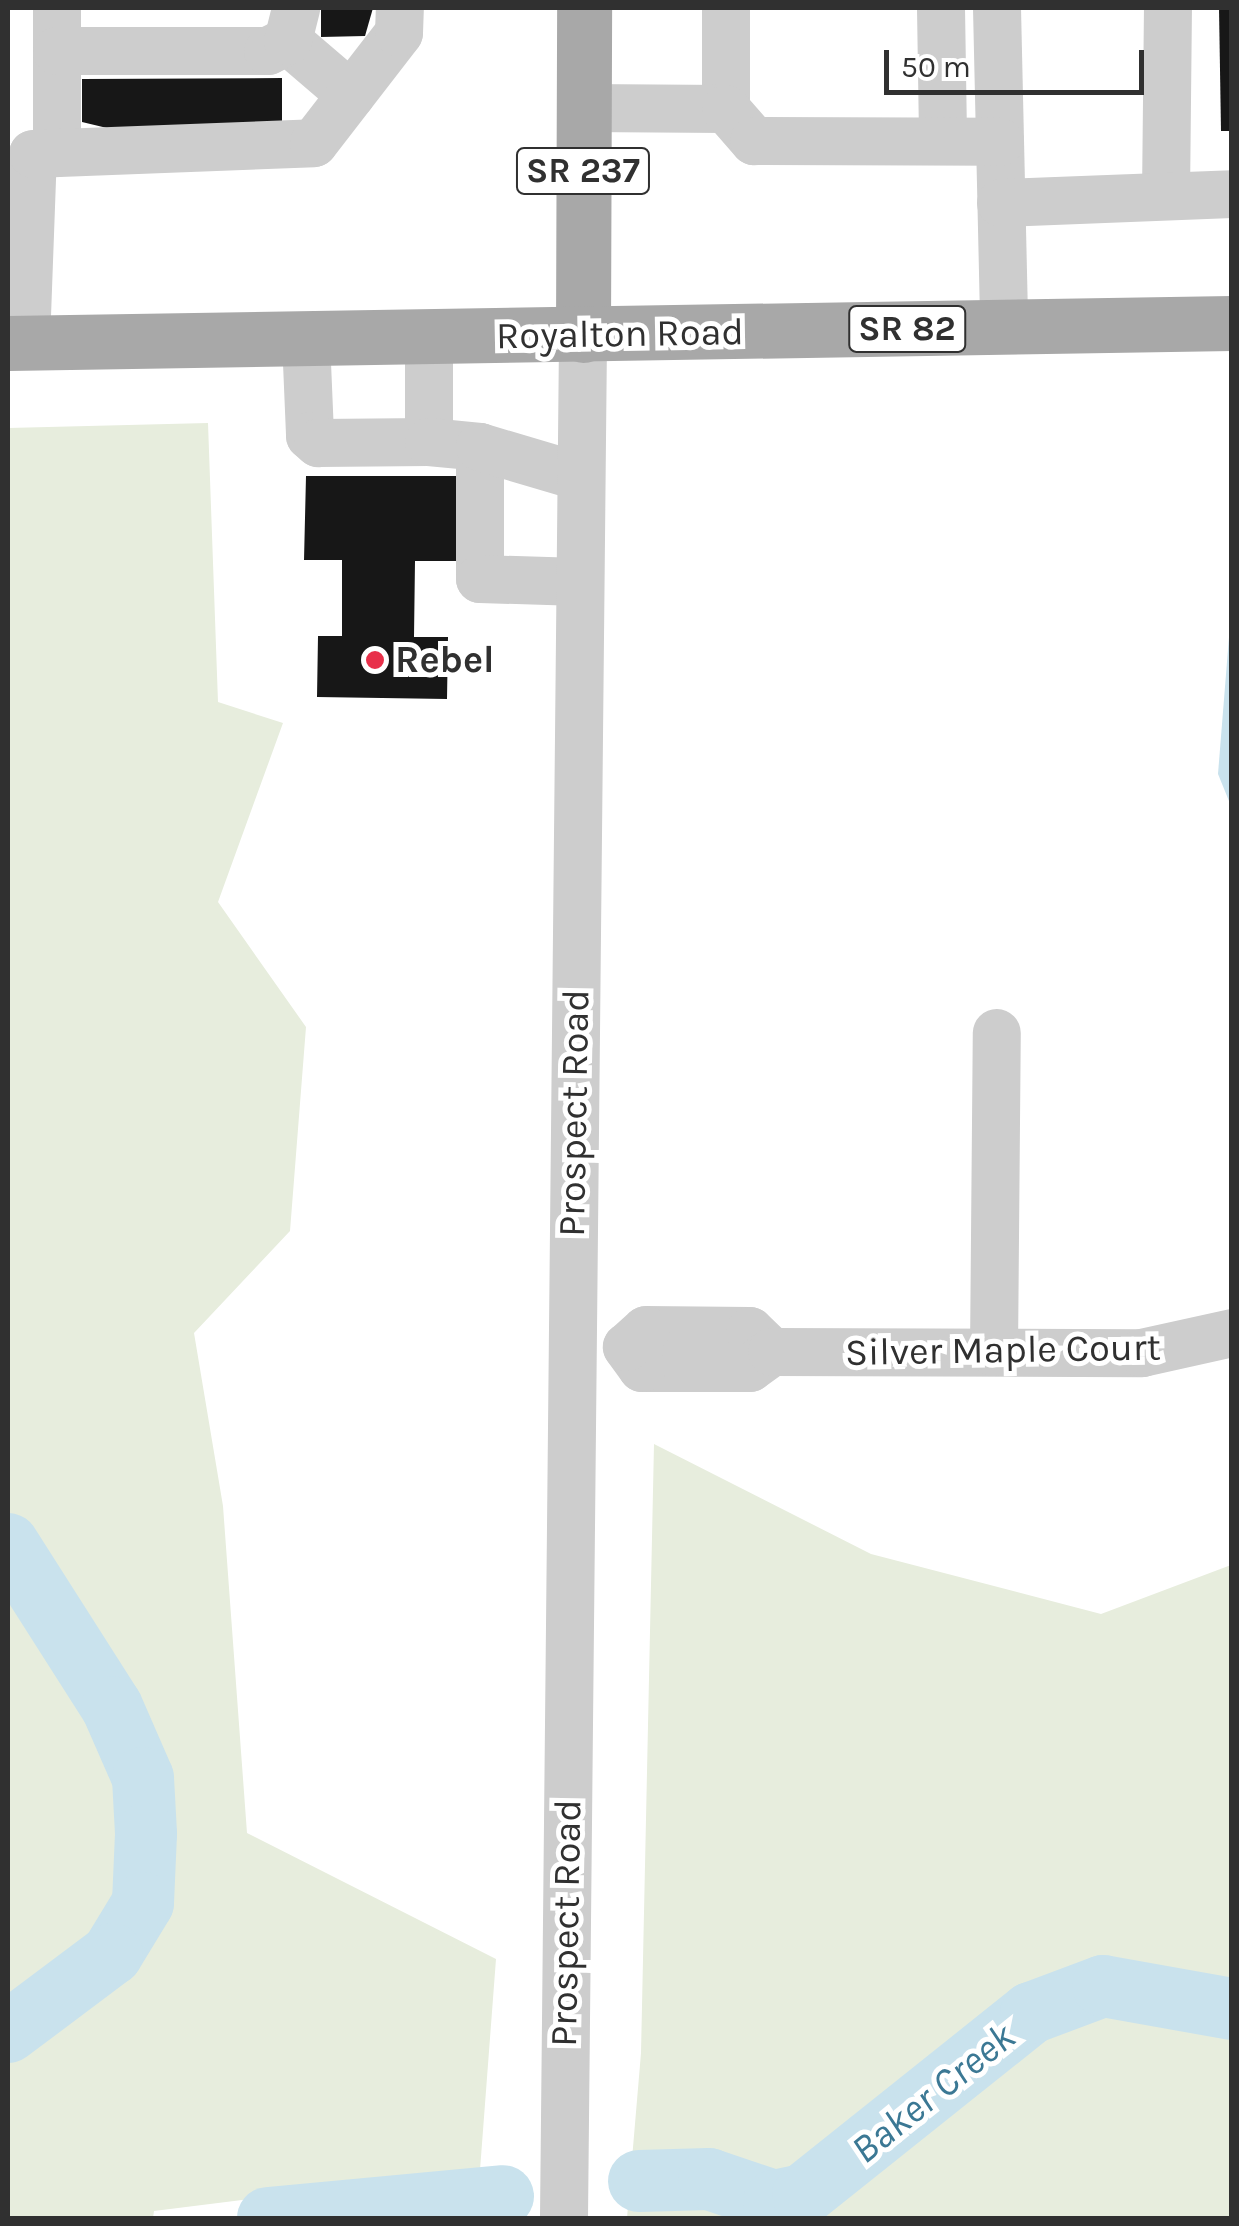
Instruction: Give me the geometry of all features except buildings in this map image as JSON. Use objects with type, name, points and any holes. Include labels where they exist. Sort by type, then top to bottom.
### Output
[{"type":"main road","name":"Prospect Road","points":[[583,335],[584,8]]},
{"type":"main road","name":"Royalton Road","points":[[17,343],[1232,323]]},
{"type":"street","points":[[32,146],[314,143],[400,33],[400,8]]},
{"type":"street","points":[[726,8],[726,109],[754,141],[1000,142]]},
{"type":"street","points":[[942,8],[943,141]]},
{"type":"street","points":[[996,8],[1004,327]]},
{"type":"street","points":[[1166,196],[1168,8]]},
{"type":"street","points":[[17,343],[32,146],[57,29],[268,51],[292,24],[352,94]]},
{"type":"street","points":[[584,108],[726,109]]},
{"type":"street","points":[[1001,202],[1232,194]]},
{"type":"street","name":"Prospect Road","points":[[564,2218],[580,582],[577,476],[583,335]]},
{"type":"street","points":[[428,338],[430,442]]},
{"type":"street","points":[[306,339],[310,436],[318,443],[430,442],[480,447],[577,476]]},
{"type":"street","points":[[480,447],[474,571],[480,579],[580,582]]},
{"type":"street","points":[[994,1352],[997,1034]]},
{"type":"street","name":"Silver Maple Court","points":[[572,1347],[627,1347],[646,1330],[750,1331],[772,1352],[1142,1353],[1232,1333]]},
{"type":"green space","points":[[208,423],[218,702],[283,723],[218,902],[306,1027],[290,1231],[194,1333],[223,1506],[247,1833],[496,1959],[480,2170],[154,2211],[153,2218],[8,2218],[8,428]]},
{"type":"green space","points":[[654,1444],[871,1554],[1101,1614],[1231,1565],[1231,2218],[627,2218],[641,2053]]},
{"type":"water","points":[[1231,612],[1231,806],[1218,774]]},
{"type":"waterway","name":"Baker Creek","points":[[8,1544],[112,1707],[143,1778],[146,1834],[143,1903],[112,1954],[8,2032]]},
{"type":"waterway","name":"Baker Creek","points":[[639,2181],[709,2179],[774,2201],[803,2195],[1031,2013],[1103,1986],[1232,2009]]},
{"type":"waterway","name":"Baker Creek","points":[[268,2218],[503,2196]]},
{"type":"place","name":"Rebel","points":[[375,660]]}]
